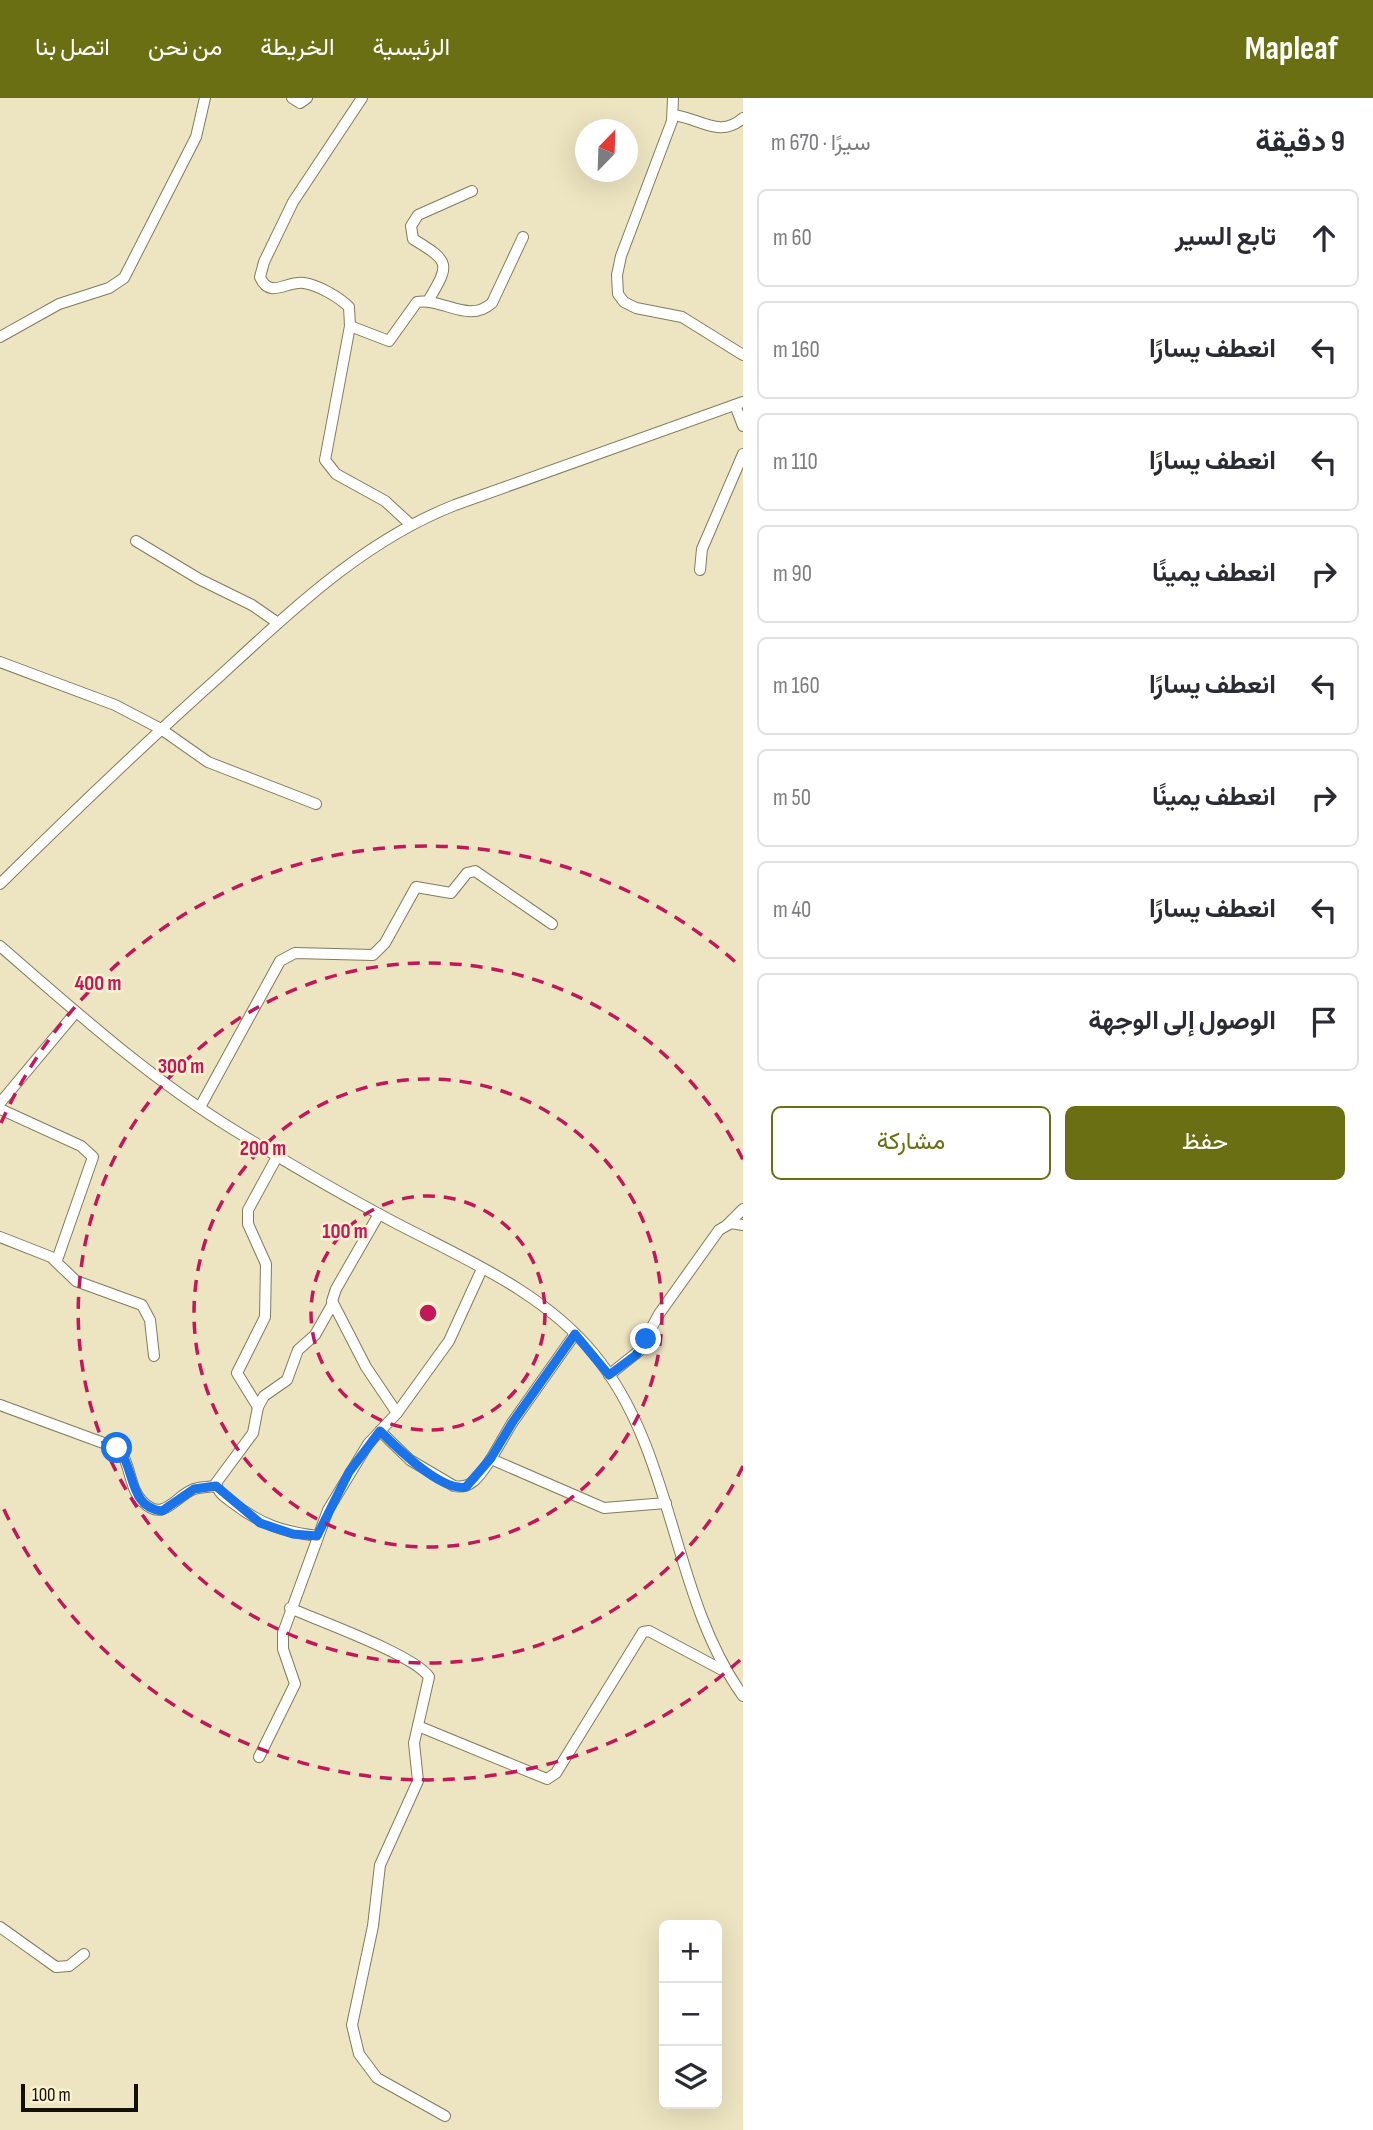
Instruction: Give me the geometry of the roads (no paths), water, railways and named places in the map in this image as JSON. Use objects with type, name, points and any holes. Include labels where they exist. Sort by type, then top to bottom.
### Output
[{"type":"street","points":[[0,337],[59,304],[110,288],[124,278],[155,223],[197,136],[205,98]]},
{"type":"street","points":[[292,98],[300,103],[307,98]]},
{"type":"street","points":[[362,98],[293,202],[260,276],[264,285],[272,289],[301,282],[342,301],[351,310],[325,460],[336,474],[384,501],[410,524]]},
{"type":"street","points":[[673,98],[673,116],[621,256],[616,282],[618,294],[624,302],[636,308],[682,317],[743,355]]},
{"type":"street","points":[[673,116],[724,129],[734,126],[743,118]]},
{"type":"street","points":[[428,302],[444,274],[445,263],[441,257],[413,239],[411,226],[418,215],[435,205],[472,191]]},
{"type":"street","points":[[350,326],[389,341],[413,304],[428,302],[465,312],[484,310],[492,303],[523,237]]},
{"type":"street","points":[[0,884],[161,729],[278,623],[334,576],[410,524],[739,403],[743,426]]},
{"type":"street","points":[[700,570],[702,549],[743,454]]},
{"type":"street","points":[[136,541],[167,557],[198,579],[252,605],[278,623]]},
{"type":"street","points":[[0,662],[115,705],[161,729],[208,762],[316,804]]},
{"type":"street","points":[[200,1107],[280,961],[295,953],[373,955],[385,943],[416,887],[451,893],[467,873],[475,871],[552,924]]},
{"type":"street","points":[[0,946],[126,1054],[200,1107],[379,1214],[527,1295],[575,1334],[609,1375],[640,1428],[696,1595],[727,1672],[743,1696]]},
{"type":"street","points":[[0,1103],[76,1012]]},
{"type":"street","points":[[0,1109],[81,1146],[93,1157],[57,1260]]},
{"type":"street","points":[[258,1407],[237,1373],[265,1317],[266,1264],[247,1216],[252,1201],[278,1155]]},
{"type":"street","points":[[609,1375],[639,1352],[659,1314],[713,1237],[743,1209]]},
{"type":"street","points":[[216,1486],[219,1476],[253,1433],[258,1407],[268,1391],[287,1380],[298,1350],[315,1335],[332,1305],[336,1289],[379,1214]]},
{"type":"street","points":[[727,1224],[743,1225]]},
{"type":"street","points":[[0,1237],[57,1260],[76,1281],[142,1305],[150,1320],[154,1356]]},
{"type":"street","points":[[259,1757],[295,1684],[283,1649],[283,1633],[317,1536],[349,1472],[397,1413],[456,1329],[482,1269]]},
{"type":"street","points":[[332,1305],[397,1413]]},
{"type":"street","points":[[380,1431],[410,1460],[458,1488],[472,1483],[575,1334]]},
{"type":"street","points":[[0,1405],[117,1448],[126,1459],[140,1499],[154,1509],[166,1509],[194,1489],[216,1486],[260,1523],[293,1534],[317,1536]]},
{"type":"street","points":[[491,1458],[604,1508],[666,1503]]},
{"type":"street","points":[[290,1608],[406,1658],[425,1670],[429,1687],[418,1726],[414,1754],[418,1781],[380,1865],[373,1926],[352,2025],[352,2037],[359,2054],[377,2078],[445,2116]]},
{"type":"street","points":[[418,1726],[547,1779],[556,1773],[643,1632],[649,1631],[727,1672]]},
{"type":"street","points":[[0,1927],[56,1967],[69,1966],[84,1954]]}]
